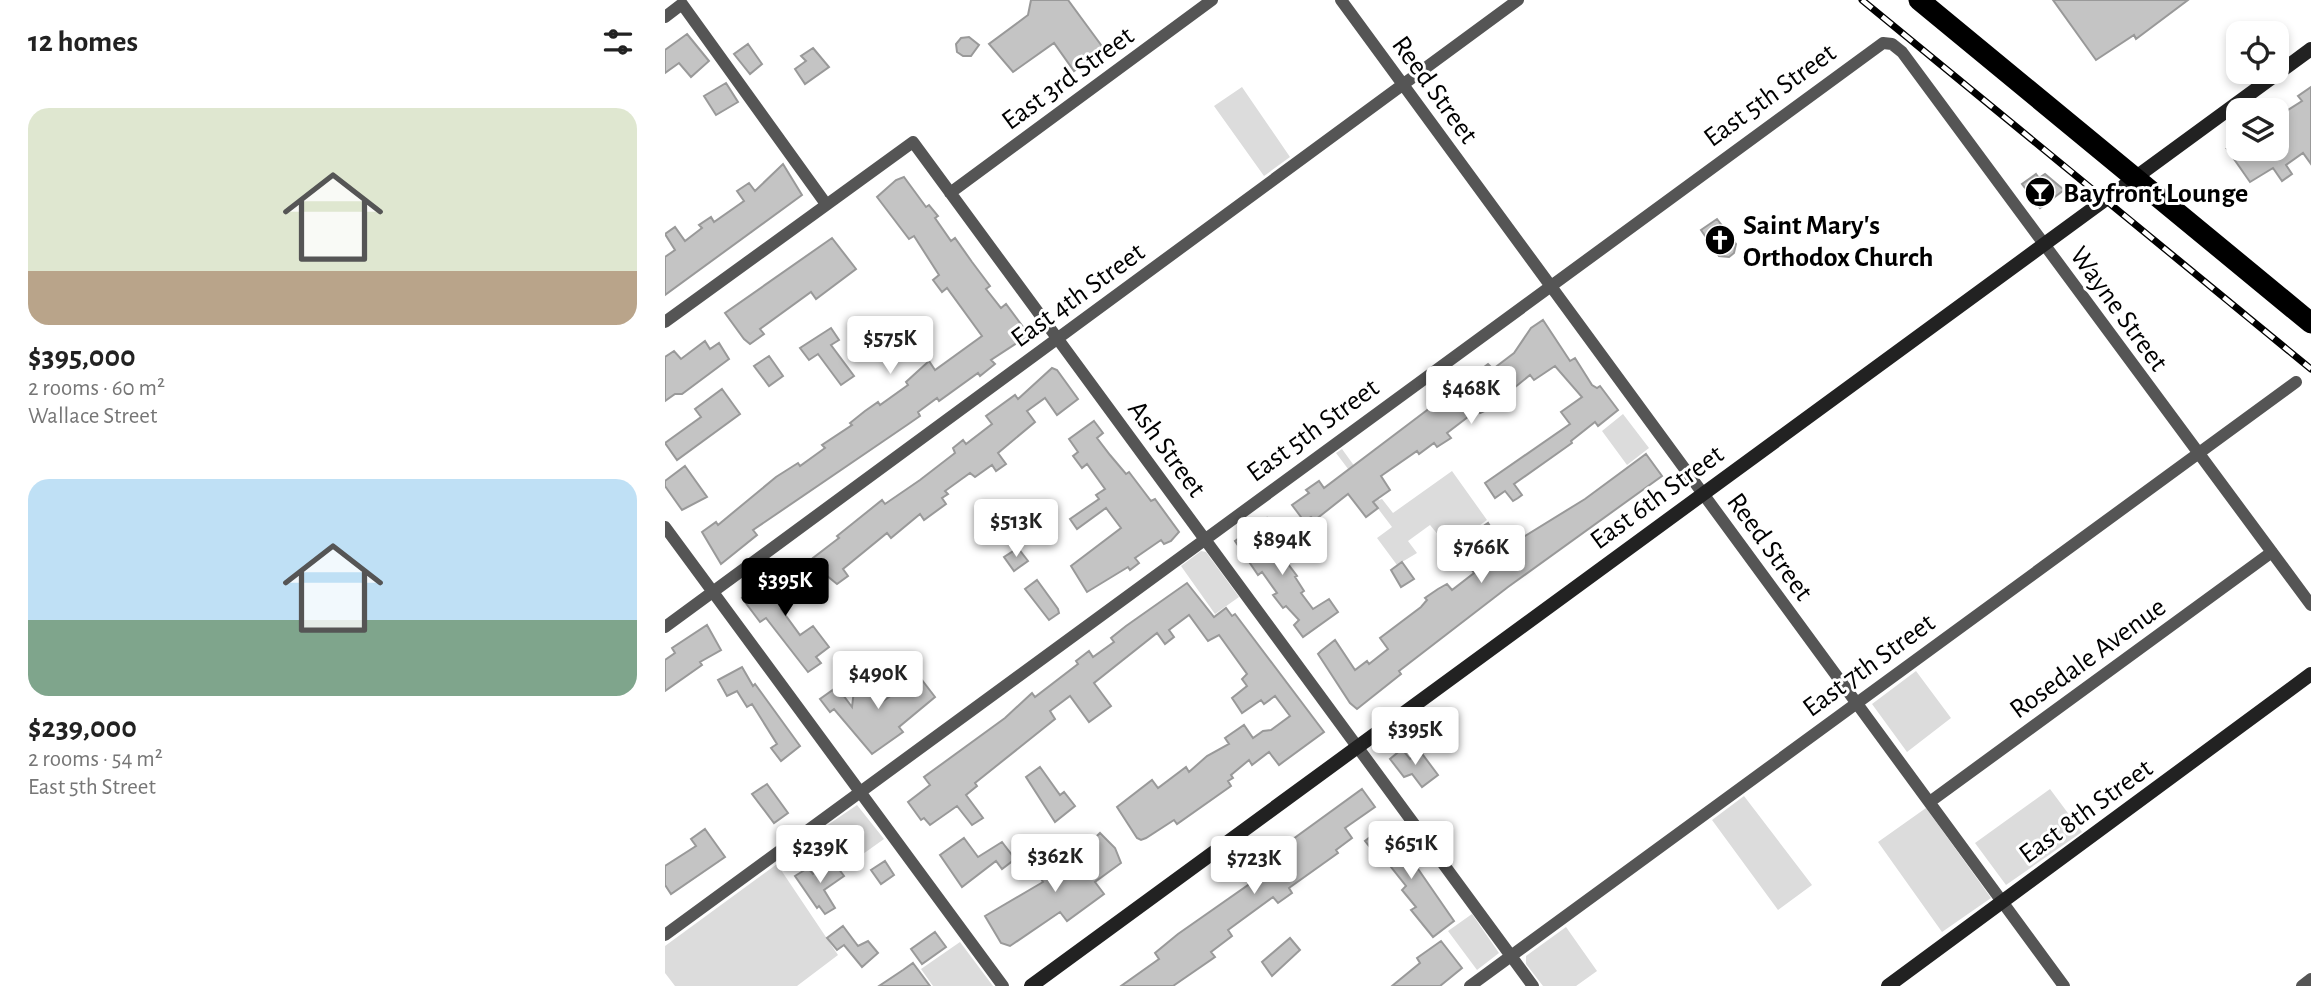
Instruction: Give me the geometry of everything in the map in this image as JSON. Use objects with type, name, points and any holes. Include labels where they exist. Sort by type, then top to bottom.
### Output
[{"type":"highway","points":[[1919,0],[2311,323]]},
{"type":"main road","name":"East 6th Street","points":[[1031,986],[2311,49]]},
{"type":"main road","name":"East 8th Street","points":[[1888,986],[2311,674]]},
{"type":"street","name":"East 3rd Street","points":[[950,193],[1212,0]]},
{"type":"street","name":"Reed Street","points":[[1341,0],[1701,493],[1931,801],[2064,986]]},
{"type":"street","name":"East 4th Street","points":[[665,627],[1518,0]]},
{"type":"street","points":[[665,17],[682,4],[826,204],[665,322]]},
{"type":"street","name":"Wayne Street","points":[[1888,43],[1902,52],[2311,605]]},
{"type":"street","name":"East 5th Street","points":[[665,935],[1878,45],[1888,43]]},
{"type":"street","name":"Ash Street","points":[[826,204],[913,142],[1533,986]]},
{"type":"street","name":"East 7th Street","points":[[1470,986],[2296,382]]},
{"type":"street","points":[[665,527],[1003,986]]},
{"type":"street","name":"Rosedale Avenue","points":[[1931,801],[2272,552]]},
{"type":"street","points":[[2302,986],[2311,979]]},
{"type":"shaded area","points":[[1242,87],[1290,157],[1264,176],[1214,106]]},
{"type":"shaded area","points":[[1623,414],[1649,448],[1627,465],[1602,431]]},
{"type":"shaded area","points":[[1342,449],[1379,500],[1382,499],[1393,513],[1452,471],[1487,520],[1449,548],[1430,525],[1408,541],[1417,553],[1397,565],[1377,538],[1392,527],[1336,453]]},
{"type":"shaded area","points":[[1201,551],[1206,552],[1239,597],[1215,614],[1181,566]]},
{"type":"shaded area","points":[[1916,671],[1951,718],[1907,752],[1872,704]]},
{"type":"shaded area","points":[[2050,789],[2082,832],[2006,885],[1975,843]]},
{"type":"shaded area","points":[[1744,796],[1812,885],[1778,910],[1712,820]]},
{"type":"shaded area","points":[[857,805],[884,839],[842,869],[816,833]]},
{"type":"shaded area","points":[[1926,808],[1991,898],[1942,932],[1878,842]]},
{"type":"shaded area","points":[[777,864],[838,955],[797,986],[675,986],[665,973],[665,946]]},
{"type":"shaded area","points":[[1472,914],[1499,953],[1477,970],[1448,931]]},
{"type":"shaded area","points":[[1566,927],[1597,971],[1576,986],[1543,986],[1526,964],[1526,956]]},
{"type":"shaded area","points":[[960,942],[993,986],[933,986],[921,969]]},
{"type":"building","points":[[1031,0],[1068,0],[1104,49],[1074,71],[1054,43],[1013,72],[989,44],[1028,15]]},
{"type":"building","points":[[2053,0],[2188,0],[2136,39],[2134,35],[2096,60]]},
{"type":"building","points":[[687,34],[709,61],[691,77],[679,63],[665,73],[665,50]]},
{"type":"building","points":[[969,37],[979,45],[971,56],[963,56],[957,52],[956,44],[961,38]]},
{"type":"building","points":[[748,44],[762,64],[750,74],[734,54]]},
{"type":"building","points":[[813,48],[829,67],[805,84],[795,69],[806,61],[801,56]]},
{"type":"building","points":[[726,83],[738,102],[716,115],[704,96]]},
{"type":"building","points":[[2311,87],[2311,164],[2303,153],[2286,165],[2292,174],[2282,181],[2273,168],[2250,182],[2235,161],[2289,161],[2289,109],[2302,101],[2298,96]]},
{"type":"building","points":[[783,164],[802,195],[665,295],[665,257],[675,250],[665,234],[675,227],[685,241],[702,228],[699,225],[711,217],[714,222],[744,201],[737,191],[749,183],[755,191]]},
{"type":"building","points":[[2036,174],[2039,178],[2045,174],[2064,190],[2040,208],[2022,184]]},
{"type":"building","points":[[904,177],[926,207],[929,205],[938,216],[935,218],[951,241],[955,238],[990,286],[986,289],[1001,308],[1006,304],[1029,335],[991,360],[995,364],[980,376],[978,373],[939,401],[937,398],[918,412],[920,416],[753,530],[757,535],[721,564],[702,532],[716,522],[718,525],[776,477],[798,463],[800,466],[825,448],[822,445],[852,425],[850,423],[865,411],[878,402],[880,405],[908,385],[906,382],[929,361],[935,370],[982,336],[947,288],[942,292],[933,280],[939,275],[914,236],[909,239],[877,197],[896,180]]},
{"type":"building","points":[[1717,219],[1736,244],[1734,253],[1729,257],[1719,256],[1701,230]]},
{"type":"building","points":[[832,238],[856,269],[816,299],[811,292],[760,329],[764,334],[750,344],[725,313]]},
{"type":"building","points":[[1543,320],[1570,361],[1575,358],[1592,385],[1597,388],[1600,386],[1618,410],[1598,426],[1595,422],[1571,441],[1572,443],[1514,484],[1522,495],[1513,501],[1505,491],[1495,498],[1485,483],[1570,424],[1561,412],[1582,397],[1555,366],[1534,380],[1530,375],[1487,410],[1480,413],[1477,410],[1447,433],[1451,438],[1437,447],[1434,443],[1419,454],[1417,451],[1381,476],[1390,490],[1373,502],[1378,508],[1366,517],[1348,494],[1315,520],[1311,517],[1304,521],[1292,505],[1309,493],[1306,490],[1319,481],[1324,488],[1488,364],[1493,369],[1514,353],[1531,328]]},
{"type":"building","points":[[831,328],[839,340],[831,345],[854,376],[841,385],[818,354],[809,360],[800,348]]},
{"type":"building","points":[[906,330],[914,341],[890,359],[881,347]]},
{"type":"building","points":[[705,341],[710,349],[719,343],[729,359],[682,394],[675,394],[665,401],[665,357],[674,351],[681,359]]},
{"type":"building","points":[[769,356],[783,376],[769,386],[754,366]]},
{"type":"building","points":[[1052,368],[1057,370],[1078,399],[1057,415],[1045,398],[1027,411],[1035,422],[998,453],[1006,464],[996,471],[992,465],[975,477],[970,473],[945,491],[948,494],[942,498],[946,504],[924,520],[920,514],[891,538],[887,533],[843,569],[848,576],[837,584],[826,575],[813,558],[839,538],[837,536],[882,500],[885,504],[955,453],[953,448],[963,440],[966,444],[992,424],[986,416],[1015,395],[1018,399]]},
{"type":"building","points":[[722,389],[740,414],[677,460],[665,443],[701,417],[695,409]]},
{"type":"building","points":[[1094,421],[1103,433],[1097,438],[1110,455],[1126,474],[1129,472],[1151,501],[1155,499],[1179,532],[1171,541],[1164,544],[1161,540],[1135,558],[1139,563],[1130,570],[1128,567],[1087,592],[1071,566],[1121,528],[1106,508],[1077,529],[1070,519],[1099,499],[1096,495],[1105,489],[1087,464],[1082,468],[1073,456],[1078,452],[1069,439]]},
{"type":"building","points":[[1646,454],[1662,476],[1508,587],[1399,671],[1401,674],[1357,709],[1350,703],[1318,654],[1321,651],[1335,640],[1355,670],[1367,661],[1369,664],[1388,649],[1380,638],[1421,607],[1427,600],[1425,598],[1438,589],[1447,584],[1452,590],[1474,573],[1471,569],[1489,556],[1472,534],[1488,523],[1504,549],[1585,499]]},
{"type":"building","points":[[685,466],[707,497],[682,510],[665,486],[665,481]]},
{"type":"building","points":[[1267,518],[1282,538],[1276,542],[1279,546],[1276,548],[1297,576],[1295,577],[1304,591],[1301,593],[1313,609],[1329,599],[1338,612],[1303,637],[1294,625],[1299,620],[1286,606],[1283,608],[1273,595],[1277,593],[1262,572],[1258,575],[1235,541]]},
{"type":"building","points":[[1018,548],[1028,561],[1014,571],[1004,557]]},
{"type":"building","points":[[1402,562],[1414,579],[1401,587],[1391,570]]},
{"type":"building","points":[[782,569],[798,590],[794,593],[797,598],[781,609],[800,635],[813,626],[829,647],[816,657],[821,663],[808,672],[766,618],[760,622],[742,598]]},
{"type":"building","points":[[1037,580],[1058,609],[1059,613],[1049,620],[1025,589]]},
{"type":"building","points":[[1187,583],[1214,617],[1226,608],[1232,616],[1235,614],[1324,732],[1279,765],[1269,752],[1252,765],[1249,760],[1231,775],[1233,778],[1228,781],[1231,786],[1177,824],[1174,820],[1146,838],[1137,838],[1117,807],[1152,780],[1158,788],[1186,767],[1189,772],[1207,756],[1229,744],[1225,738],[1244,725],[1253,738],[1263,731],[1271,730],[1290,716],[1275,696],[1264,704],[1261,700],[1242,713],[1232,698],[1247,686],[1242,679],[1247,674],[1219,635],[1208,641],[1189,615],[1169,630],[1174,637],[1165,644],[1157,633],[1094,683],[1111,706],[1089,722],[1070,696],[1050,711],[1055,719],[975,783],[977,786],[966,795],[983,818],[972,825],[957,806],[930,825],[924,818],[921,820],[908,802],[930,785],[924,777],[1005,718],[1032,693],[1035,697],[1078,664],[1076,661],[1089,651],[1093,657],[1114,642],[1111,638]]},
{"type":"building","points":[[707,625],[721,650],[700,662],[702,665],[665,691],[665,660],[675,653],[672,648]]},
{"type":"building","points":[[742,667],[753,686],[755,684],[800,746],[781,761],[771,748],[777,744],[752,704],[747,707],[737,691],[727,696],[718,680]]},
{"type":"building","points":[[861,676],[882,702],[909,683],[912,687],[922,680],[935,697],[899,727],[903,732],[872,754],[834,709],[830,712],[820,699],[837,687],[852,707],[855,682]]},
{"type":"building","points":[[1402,749],[1410,759],[1420,751],[1438,775],[1422,787],[1412,774],[1404,777],[1390,759]]},
{"type":"building","points":[[1040,767],[1060,795],[1064,792],[1075,806],[1055,822],[1026,777]]},
{"type":"building","points":[[767,784],[788,813],[774,823],[752,794]]},
{"type":"building","points":[[1362,789],[1375,807],[1345,828],[1352,838],[1336,850],[1338,853],[1289,888],[1292,893],[1278,903],[1273,897],[1228,930],[1232,936],[1211,952],[1215,957],[1173,986],[1121,986],[1159,959],[1155,953],[1178,934],[1278,864],[1271,855]]},
{"type":"building","points":[[1387,824],[1454,921],[1433,937],[1411,910],[1416,907],[1402,890],[1406,886],[1379,852],[1376,855],[1365,841]]},
{"type":"building","points":[[705,829],[725,857],[671,894],[665,885],[665,866],[696,846],[691,839]]},
{"type":"building","points":[[1100,833],[1115,848],[1121,863],[1095,882],[1104,894],[1067,921],[1060,912],[1010,946],[1001,943],[985,916],[1043,882],[1040,877],[1043,871],[1039,865],[1051,856],[1076,877],[1093,864],[1082,850]]},
{"type":"building","points":[[964,838],[978,857],[1002,842],[1015,859],[1002,869],[996,861],[962,887],[940,855]]},
{"type":"building","points":[[832,860],[844,876],[824,890],[835,908],[825,914],[819,906],[817,908],[795,876],[808,868],[813,874]]},
{"type":"building","points":[[885,861],[894,875],[881,884],[871,870]]},
{"type":"building","points":[[843,926],[858,946],[868,941],[878,953],[862,967],[844,945],[837,950],[827,938]]},
{"type":"building","points":[[935,932],[946,947],[922,964],[911,949]]},
{"type":"building","points":[[1290,938],[1300,950],[1272,976],[1262,962]]},
{"type":"building","points":[[1441,941],[1462,968],[1440,986],[1392,986],[1420,963],[1417,958]]},
{"type":"building","points":[[913,963],[930,986],[879,986],[903,970]]},
{"type":"railway","points":[[1862,0],[2311,369]]},
{"type":"place","name":"Bayfront Lounge","points":[[2040,192]]},
{"type":"place","name":"Saint Mary's Orthodox Church","points":[[1720,240]]}]
